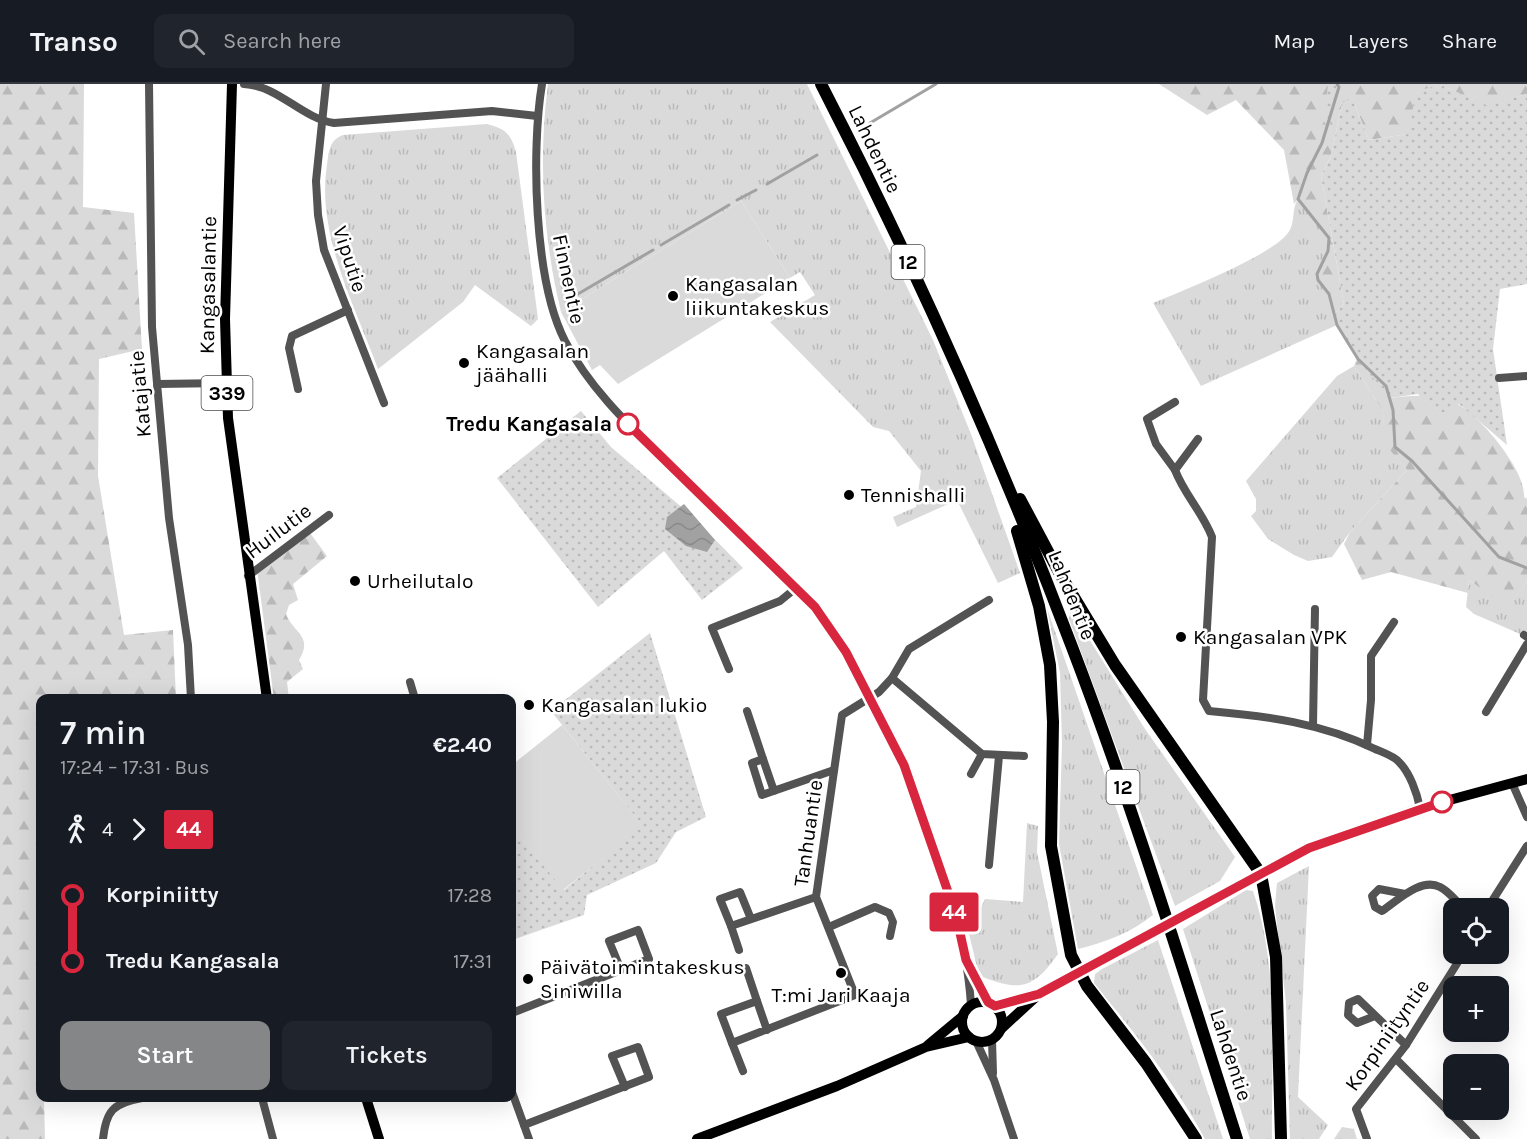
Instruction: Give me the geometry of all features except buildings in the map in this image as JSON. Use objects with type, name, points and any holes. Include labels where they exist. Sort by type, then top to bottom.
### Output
[{"type":"highway","name":"Lahdentie","points":[[821,84],[922,292],[989,442],[1072,646],[1150,866],[1238,1139]]},
{"type":"highway","points":[[989,442],[1060,574],[1109,656],[1261,874],[1277,966],[1281,1139]]},
{"type":"highway","points":[[989,442],[1032,578],[1046,635],[1053,702],[1051,846],[1071,955],[1087,986],[1146,1064],[1196,1139]]},
{"type":"main road","name":"Kangasalantie","points":[[232,84],[225,319],[226,383],[228,418],[248,576],[266,694]]},
{"type":"main road","points":[[697,1139],[837,1086],[926,1047],[973,1039],[992,1040],[1039,994],[1309,848],[1420,808],[1527,778]]},
{"type":"main road","points":[[926,1047],[963,1016],[971,1005],[992,1004],[1039,994]]},
{"type":"main road","points":[[992,1004],[1002,1016],[1002,1028]]},
{"type":"main road","points":[[963,1016],[963,1028],[973,1039]]},
{"type":"main road","points":[[367,1102],[379,1139]]},
{"type":"street","name":"Katajatie","points":[[149,84],[150,258],[157,384],[169,518],[188,645],[191,694]]},
{"type":"street","points":[[244,84],[280,94],[323,121],[334,123],[485,111],[537,116]]},
{"type":"street","name":"Viputie","points":[[326,84],[316,181],[318,216],[324,250],[384,403]]},
{"type":"street","name":"Finnentie","points":[[542,84],[537,116],[535,170],[538,212],[547,281],[564,339],[588,378],[628,423],[744,540],[796,588],[829,625],[871,699],[904,765],[956,915],[966,960],[971,1005]]},
{"type":"street","points":[[298,389],[289,348],[292,336],[348,310]]},
{"type":"street","points":[[1499,378],[1527,376]]},
{"type":"street","points":[[157,384],[226,383]]},
{"type":"street","points":[[1175,402],[1147,419],[1156,444],[1176,470],[1179,480],[1206,522],[1212,537],[1203,700],[1209,711],[1313,725],[1367,745],[1398,761],[1409,778],[1420,808]]},
{"type":"street","points":[[1176,470],[1198,439]]},
{"type":"street","name":"Huilutie","points":[[248,576],[329,515]]},
{"type":"street","points":[[729,669],[712,628],[780,601],[796,588]]},
{"type":"street","points":[[871,699],[892,678],[909,650],[989,600]]},
{"type":"street","points":[[1313,725],[1315,609]]},
{"type":"street","points":[[1367,745],[1371,700],[1371,656],[1394,622]]},
{"type":"street","points":[[1486,712],[1527,644]]},
{"type":"street","points":[[892,678],[982,753],[1024,756]]},
{"type":"street","points":[[410,682],[414,694]]},
{"type":"street","name":"Tanhuantie","points":[[732,1043],[855,995],[816,897],[842,715],[871,699]]},
{"type":"street","points":[[747,711],[774,792],[834,770]]},
{"type":"street","points":[[971,774],[982,753]]},
{"type":"street","points":[[989,865],[999,756]]},
{"type":"street","points":[[1512,783],[1527,817]]},
{"type":"street","points":[[1494,898],[1527,846]]},
{"type":"street","points":[[1405,894],[1426,886],[1440,886],[1453,898]]},
{"type":"street","points":[[740,950],[720,899],[740,892],[751,919]]},
{"type":"street","points":[[732,926],[816,897]]},
{"type":"street","points":[[829,927],[875,907],[889,912],[893,922],[890,936]]},
{"type":"street","points":[[516,1010],[621,970],[649,959],[638,930],[609,941],[621,970]]},
{"type":"street","name":"Finnentie","points":[[966,960],[992,1004]]},
{"type":"street","name":"Korpiniityntie","points":[[1367,1139],[1356,1109],[1406,1045],[1457,964]]},
{"type":"street","points":[[746,968],[767,1030]]},
{"type":"street","points":[[743,1071],[722,1014],[757,1001]]},
{"type":"street","points":[[1375,1016],[1406,1045]]},
{"type":"street","points":[[973,1039],[994,1080],[1014,1139]]},
{"type":"street","points":[[992,1040],[994,1080]]},
{"type":"street","points":[[524,1125],[625,1087],[649,1077],[638,1047],[612,1056],[625,1087]]},
{"type":"street","points":[[1396,1059],[1476,1139]]},
{"type":"street","points":[[103,1139],[105,1118],[121,1102]]},
{"type":"street","points":[[263,1102],[273,1139]]},
{"type":"street","points":[[516,1102],[529,1139]]},
{"type":"green space","points":[[0,84],[84,84],[83,207],[134,213],[142,349],[99,359],[98,476],[124,635],[173,630],[176,694],[36,694],[36,1102],[44,1102],[45,1139],[0,1139]]},
{"type":"green space","points":[[548,84],[807,84],[933,340],[971,434],[1020,573],[998,583],[957,500],[897,527],[893,517],[916,507],[921,471],[889,431],[873,427],[770,322],[815,295],[800,272],[790,278],[741,201],[561,312],[550,256],[544,199],[543,142]]},
{"type":"green space","points":[[1159,84],[1527,84],[1527,94],[1486,106],[1441,85],[1408,134],[1369,140],[1355,105],[1342,103],[1331,156],[1321,176],[1344,304],[1334,314],[1329,294],[1318,280],[1317,274],[1328,251],[1329,238],[1298,199],[1294,204],[1284,150],[1236,100],[1207,115]]},
{"type":"green space","points":[[1328,84],[1337,84],[1330,125],[1324,123]]},
{"type":"green space","points":[[1441,85],[1486,105],[1527,94],[1527,284],[1500,289],[1493,349],[1507,445],[1459,404],[1437,416],[1418,394],[1390,398],[1350,348],[1334,314],[1344,304],[1321,176],[1331,156],[1342,103],[1350,98],[1369,140],[1408,134],[1416,91]]},
{"type":"green space","points":[[487,124],[507,133],[516,152],[538,319],[531,326],[475,285],[463,302],[378,369],[349,295],[332,243],[325,191],[330,147],[338,137],[343,135]]},
{"type":"green space","points":[[1298,199],[1329,238],[1328,251],[1317,274],[1318,280],[1329,294],[1337,325],[1201,386],[1153,303],[1225,272],[1279,242],[1290,229]]},
{"type":"green space","name":"Kangasalan liikuntakeskus","points":[[741,201],[790,278],[618,384],[600,365],[592,370],[561,312]]},
{"type":"green space","points":[[1358,356],[1390,398],[1434,397],[1459,405],[1479,421],[1511,460],[1523,486],[1524,497],[1527,499],[1527,582],[1508,607],[1469,580],[1468,593],[1391,572],[1362,580],[1344,544],[1350,532],[1407,470],[1384,443],[1383,411],[1354,366]]},
{"type":"green space","points":[[1354,366],[1383,411],[1385,443],[1407,470],[1350,532],[1332,557],[1308,561],[1268,539],[1251,516],[1256,511],[1256,499],[1246,481],[1337,376]]},
{"type":"green space","points":[[581,411],[611,447],[692,516],[743,568],[702,600],[664,551],[598,607],[497,478]]},
{"type":"green space","points":[[310,533],[327,556],[293,584],[298,600],[289,605],[286,614],[303,640],[303,652],[299,660],[303,669],[287,682],[288,694],[273,694],[257,569]]},
{"type":"green space","points":[[1469,580],[1508,606],[1527,582],[1527,637],[1474,614],[1466,607]]},
{"type":"green space","points":[[1047,608],[1153,915],[1117,936],[1078,949],[1059,844],[1062,743],[1060,673]]},
{"type":"green space","points":[[1071,610],[1145,729],[1235,857],[1220,881],[1175,906],[1069,619]]},
{"type":"green space","points":[[650,633],[706,817],[676,832],[656,863],[587,895],[584,915],[516,939],[516,831],[564,890],[642,825],[551,711]]},
{"type":"green space","points":[[562,725],[643,826],[563,890],[516,831],[516,762]]},
{"type":"green space","points":[[1027,823],[1038,826],[1037,852],[1058,954],[1042,974],[1034,980],[1026,984],[1007,985],[983,977],[977,967],[969,934],[985,899],[1023,902]]},
{"type":"green space","points":[[1309,866],[1298,1097],[1328,1125],[1319,1139],[1290,1139],[1286,1003],[1275,906],[1277,883]]},
{"type":"green space","points":[[1246,890],[1253,891],[1262,921],[1271,983],[1272,1139],[1250,1139],[1183,929]]},
{"type":"green space","points":[[1158,940],[1223,1139],[1205,1139],[1167,1078],[1094,983],[1095,974],[1102,969]]},
{"type":"green space","points":[[1342,1127],[1354,1129],[1357,1139],[1334,1139]]},
{"type":"water","points":[[684,504],[715,540],[707,552],[686,546],[665,529],[667,517]]},
{"type":"waterway","points":[[870,123],[936,84]]},
{"type":"waterway","points":[[1337,84],[1339,87],[1322,143],[1307,173],[1298,199],[1329,238],[1328,251],[1317,274],[1318,280],[1329,294],[1337,325],[1358,359],[1386,386],[1393,410],[1395,447],[1412,461],[1499,557],[1527,568]]},
{"type":"waterway","points":[[767,184],[817,155]]},
{"type":"waterway","points":[[737,200],[756,190]]},
{"type":"waterway","points":[[661,245],[729,205]]},
{"type":"waterway","points":[[566,301],[653,250]]},
{"type":"bus line","name":"44","points":[[628,424],[815,607],[829,625],[861,677],[904,765],[956,915],[966,960],[988,1002],[995,1006],[1039,994],[1309,848],[1442,802]]},
{"type":"place","name":"Kangasalan liikuntakeskus","points":[[673,296]]},
{"type":"place","name":"Kangasalan jäähalli","points":[[464,363]]},
{"type":"place","name":"Tredu Kangasala","points":[[628,424]]},
{"type":"place","name":"Tennishalli","points":[[849,495]]},
{"type":"place","name":"Urheilutalo","points":[[355,581]]},
{"type":"place","name":"Kangasalan VPK","points":[[1181,637]]},
{"type":"place","name":"Kangasalan lukio","points":[[529,705]]},
{"type":"place","name":"T:mi Jari Kaaja","points":[[841,973]]},
{"type":"place","name":"Päivätoimintakeskus Siniwilla","points":[[528,979]]}]
